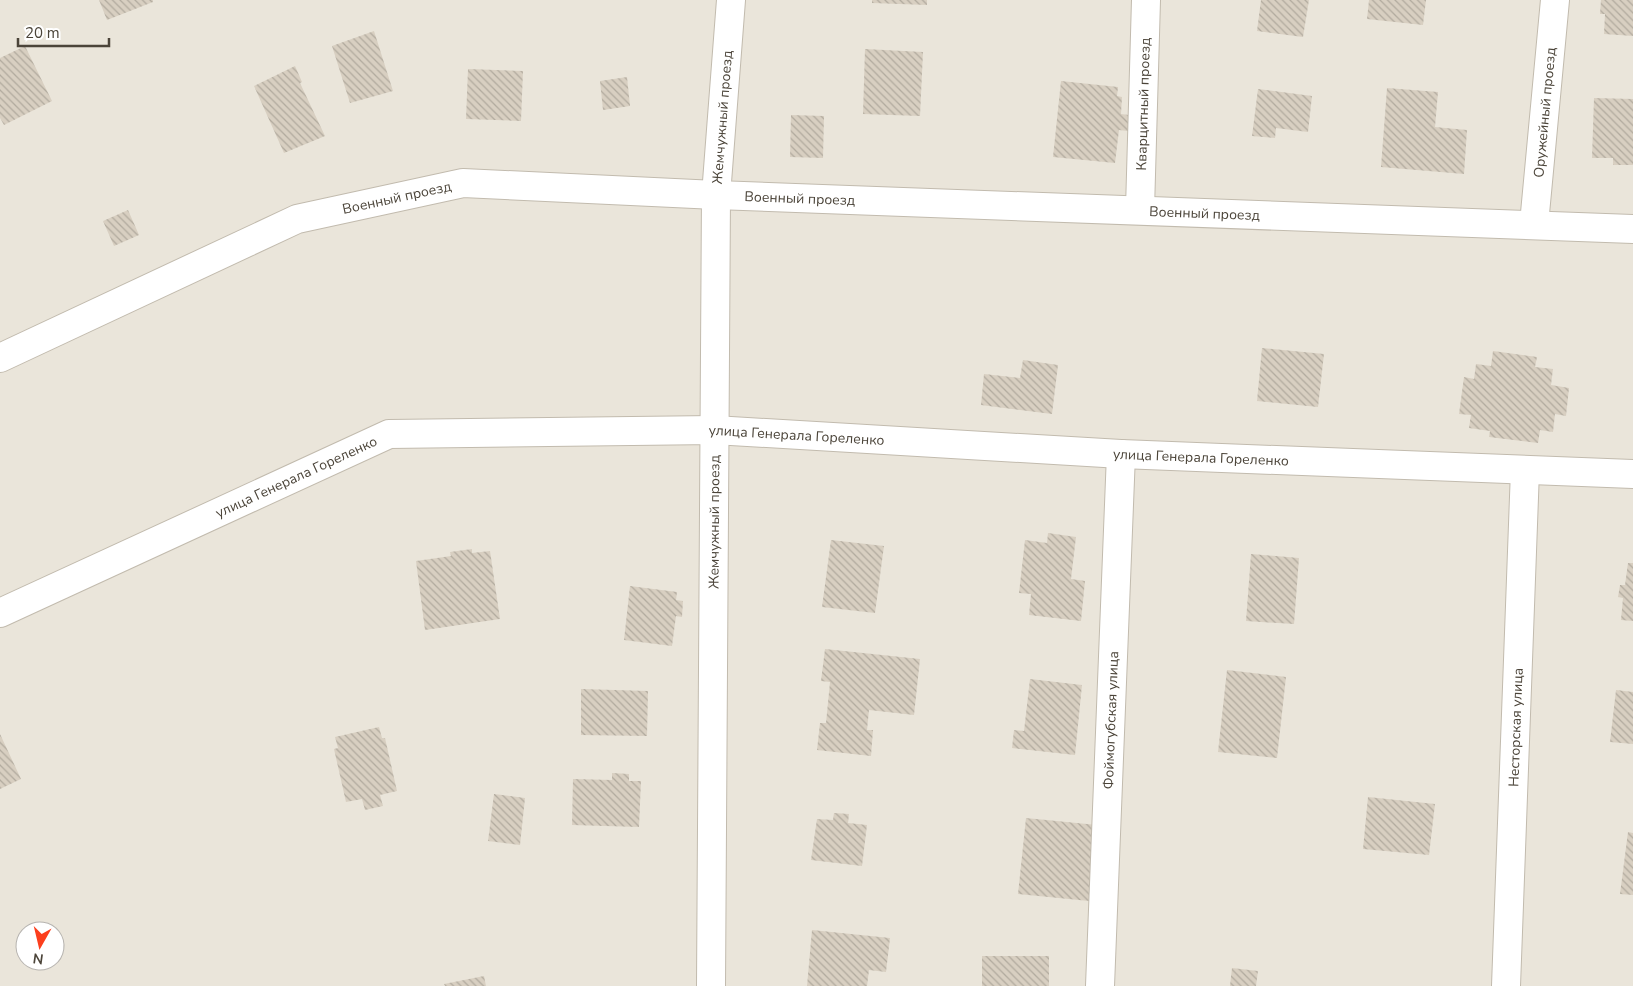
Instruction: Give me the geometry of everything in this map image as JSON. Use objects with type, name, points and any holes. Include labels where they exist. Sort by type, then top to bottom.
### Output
[{"type":"street","name":"Жемчужный проезд","points":[[711,986],[716,195],[731,0]]},
{"type":"street","name":"Кварцитный проезд","points":[[1140,209],[1146,0]]},
{"type":"street","name":"Оружейный проезд","points":[[1534,224],[1555,0]]},
{"type":"street","name":"Военный проезд","points":[[0,358],[297,219],[464,183],[716,195],[1140,209],[1633,229]]},
{"type":"street","name":"улица Генерала Гореленко","points":[[0,613],[389,434],[714,430],[1121,454],[1633,474]]},
{"type":"street","name":"Фоймогубская улица","points":[[1100,986],[1121,454]]},
{"type":"street","name":"Несторская улица","points":[[1506,986],[1525,470]]},
{"type":"shaded area","points":[[0,0],[1633,0],[1633,986],[0,986]]},
{"type":"building","points":[[99,0],[153,0],[153,2],[107,20]]},
{"type":"building","points":[[872,0],[927,0],[927,5],[872,3]]},
{"type":"building","points":[[1261,0],[1309,0],[1303,37],[1257,31]]},
{"type":"building","points":[[1369,0],[1426,0],[1423,25],[1367,19]]},
{"type":"building","points":[[1601,0],[1633,0],[1633,36],[1604,34],[1605,14],[1600,14]]},
{"type":"building","points":[[374,31],[393,91],[350,103],[332,46]]},
{"type":"building","points":[[25,46],[52,101],[4,125],[0,118],[0,58]]},
{"type":"building","points":[[865,49],[923,52],[920,116],[863,114]]},
{"type":"building","points":[[295,66],[302,82],[300,83],[325,136],[284,153],[254,86]]},
{"type":"building","points":[[468,69],[523,71],[521,121],[466,119]]},
{"type":"building","points":[[627,77],[630,106],[603,110],[600,81]]},
{"type":"building","points":[[1061,81],[1118,87],[1117,96],[1122,97],[1121,114],[1129,115],[1128,131],[1119,130],[1115,163],[1053,157]]},
{"type":"building","points":[[1387,88],[1438,92],[1435,127],[1467,130],[1464,174],[1381,167]]},
{"type":"building","points":[[1258,89],[1312,96],[1308,132],[1276,128],[1275,138],[1252,136]]},
{"type":"building","points":[[1594,98],[1633,99],[1633,165],[1613,165],[1613,158],[1592,158]]},
{"type":"building","points":[[791,115],[824,116],[823,158],[790,157]]},
{"type":"building","points":[[128,210],[139,235],[114,246],[103,221]]},
{"type":"building","points":[[1262,348],[1324,354],[1318,407],[1257,401]]},
{"type":"building","points":[[1493,351],[1537,357],[1535,367],[1553,369],[1551,385],[1569,388],[1566,416],[1555,414],[1553,432],[1540,430],[1538,443],[1489,437],[1490,431],[1469,428],[1471,415],[1459,414],[1464,377],[1474,379],[1476,364],[1491,366]]},
{"type":"building","points":[[1023,360],[1058,365],[1052,414],[981,405],[984,374],[1020,378]]},
{"type":"building","points":[[1048,533],[1076,537],[1071,579],[1085,581],[1081,621],[1029,615],[1031,594],[1019,593],[1025,540],[1047,543]]},
{"type":"building","points":[[831,540],[884,546],[875,613],[822,607]]},
{"type":"building","points":[[472,549],[472,553],[490,551],[500,619],[425,630],[416,561],[451,556],[450,552]]},
{"type":"building","points":[[1251,554],[1299,558],[1294,624],[1246,621]]},
{"type":"building","points":[[1628,563],[1633,563],[1633,621],[1621,620],[1623,598],[1618,597],[1620,585],[1625,585]]},
{"type":"building","points":[[630,586],[677,592],[676,600],[683,601],[682,617],[676,616],[672,646],[624,640]]},
{"type":"building","points":[[825,649],[920,659],[914,715],[869,710],[867,730],[873,730],[871,756],[817,750],[820,723],[826,723],[830,682],[821,681]]},
{"type":"building","points":[[1227,670],[1286,677],[1277,758],[1218,752]]},
{"type":"building","points":[[1030,679],[1082,685],[1075,755],[1012,748],[1014,730],[1024,731]]},
{"type":"building","points":[[581,689],[648,691],[647,736],[581,735]]},
{"type":"building","points":[[1616,690],[1633,692],[1633,744],[1610,742]]},
{"type":"building","points":[[379,727],[382,738],[385,738],[397,791],[380,795],[383,806],[365,810],[362,799],[346,802],[334,749],[338,748],[335,737]]},
{"type":"building","points":[[0,734],[21,779],[0,789]]},
{"type":"building","points":[[612,773],[629,774],[629,781],[641,781],[639,827],[572,825],[573,779],[612,780]]},
{"type":"building","points":[[494,794],[525,798],[520,845],[488,841]]},
{"type":"building","points":[[1368,797],[1435,804],[1429,855],[1363,849]]},
{"type":"building","points":[[834,813],[849,814],[848,823],[867,825],[862,866],[811,860],[817,819],[833,820]]},
{"type":"building","points":[[1026,818],[1097,825],[1089,901],[1018,894]]},
{"type":"building","points":[[1628,832],[1633,833],[1633,895],[1620,894]]},
{"type":"building","points":[[812,930],[890,938],[886,972],[869,970],[867,986],[807,986]]},
{"type":"building","points":[[982,956],[1049,956],[1049,986],[982,986]]},
{"type":"building","points":[[1232,968],[1258,971],[1256,986],[1230,986]]},
{"type":"building","points":[[484,976],[486,986],[445,986],[444,984]]}]
